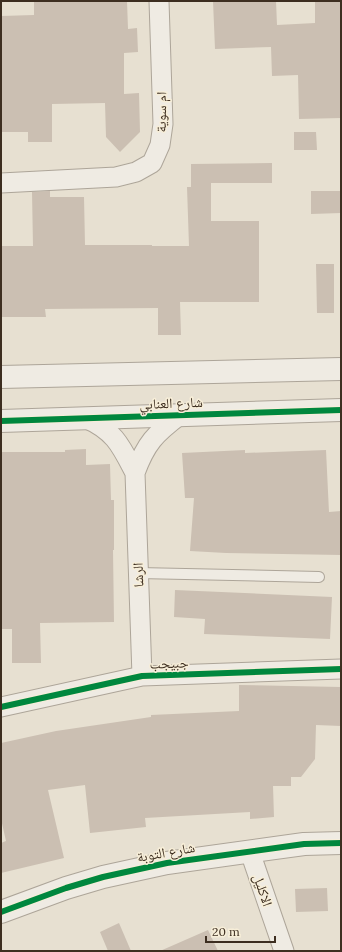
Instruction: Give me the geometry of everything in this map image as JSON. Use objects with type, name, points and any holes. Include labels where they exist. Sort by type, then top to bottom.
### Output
[{"type":"street","name":"ام سوية","points":[[1,183],[116,177],[136,172],[152,163],[160,145],[163,124],[158,1]]},
{"type":"street","name":"شارع العنابي","points":[[1,377],[341,369]]},
{"type":"street","name":"شارع العنابي","points":[[1,421],[341,410]]},
{"type":"street","name":"الرشا","points":[[142,676],[135,473],[142,454],[148,444],[155,435],[180,415]]},
{"type":"street","name":"الرشا","points":[[86,418],[109,432],[119,443],[135,473]]},
{"type":"street","name":"جبيجب","points":[[1,707],[142,676],[341,669]]},
{"type":"street","name":"شارع التوبة","points":[[1,912],[66,888],[102,877],[167,863],[304,844],[341,843]]},
{"type":"street","name":"الاكليل","points":[[250,852],[284,951]]},
{"type":"lane","points":[[138,573],[319,577]]},
{"type":"building","points":[[34,1],[127,1],[128,29],[137,28],[138,52],[124,53],[124,94],[139,93],[140,132],[120,152],[106,137],[105,103],[52,104],[52,142],[28,142],[28,132],[1,132],[1,16],[34,15]]},
{"type":"building","points":[[213,1],[276,1],[277,25],[315,23],[315,1],[341,1],[341,118],[299,119],[298,75],[272,76],[271,47],[215,49]]},
{"type":"building","points":[[294,132],[316,132],[317,150],[294,150]]},
{"type":"building","points":[[272,163],[272,183],[211,183],[211,221],[259,221],[259,302],[180,302],[181,335],[158,335],[158,308],[45,309],[46,317],[1,317],[1,246],[33,246],[32,192],[50,191],[50,197],[84,197],[85,245],[189,246],[187,187],[191,187],[191,164]]},
{"type":"building","points":[[311,191],[341,191],[341,213],[311,214]]},
{"type":"building","points":[[316,264],[334,264],[334,313],[317,313]]},
{"type":"building","points":[[86,449],[86,465],[110,464],[111,500],[114,500],[114,622],[40,623],[41,663],[12,663],[12,629],[1,629],[1,452],[65,452],[65,450]]},
{"type":"building","points":[[245,450],[245,453],[326,450],[329,512],[341,511],[341,555],[190,551],[194,498],[185,498],[182,453]]},
{"type":"building","points":[[175,590],[332,597],[330,639],[204,634],[205,619],[174,617]]},
{"type":"building","points":[[239,685],[341,687],[341,726],[316,725],[315,759],[301,777],[291,777],[291,786],[273,786],[274,817],[250,819],[250,812],[145,818],[146,827],[90,833],[85,785],[48,790],[64,858],[1,873],[1,843],[6,841],[1,819],[1,743],[56,731],[151,717],[151,715],[239,711]]},
{"type":"building","points":[[327,888],[328,911],[296,912],[295,889]]},
{"type":"building","points":[[119,923],[131,951],[108,951],[100,932]]},
{"type":"building","points":[[208,930],[218,951],[160,951]]},
{"type":"cycle path","points":[[1,421],[341,410]]},
{"type":"cycle path","points":[[1,707],[142,676],[341,669]]},
{"type":"cycle path","points":[[1,912],[66,888],[103,877],[167,863],[304,844],[341,843]]}]
